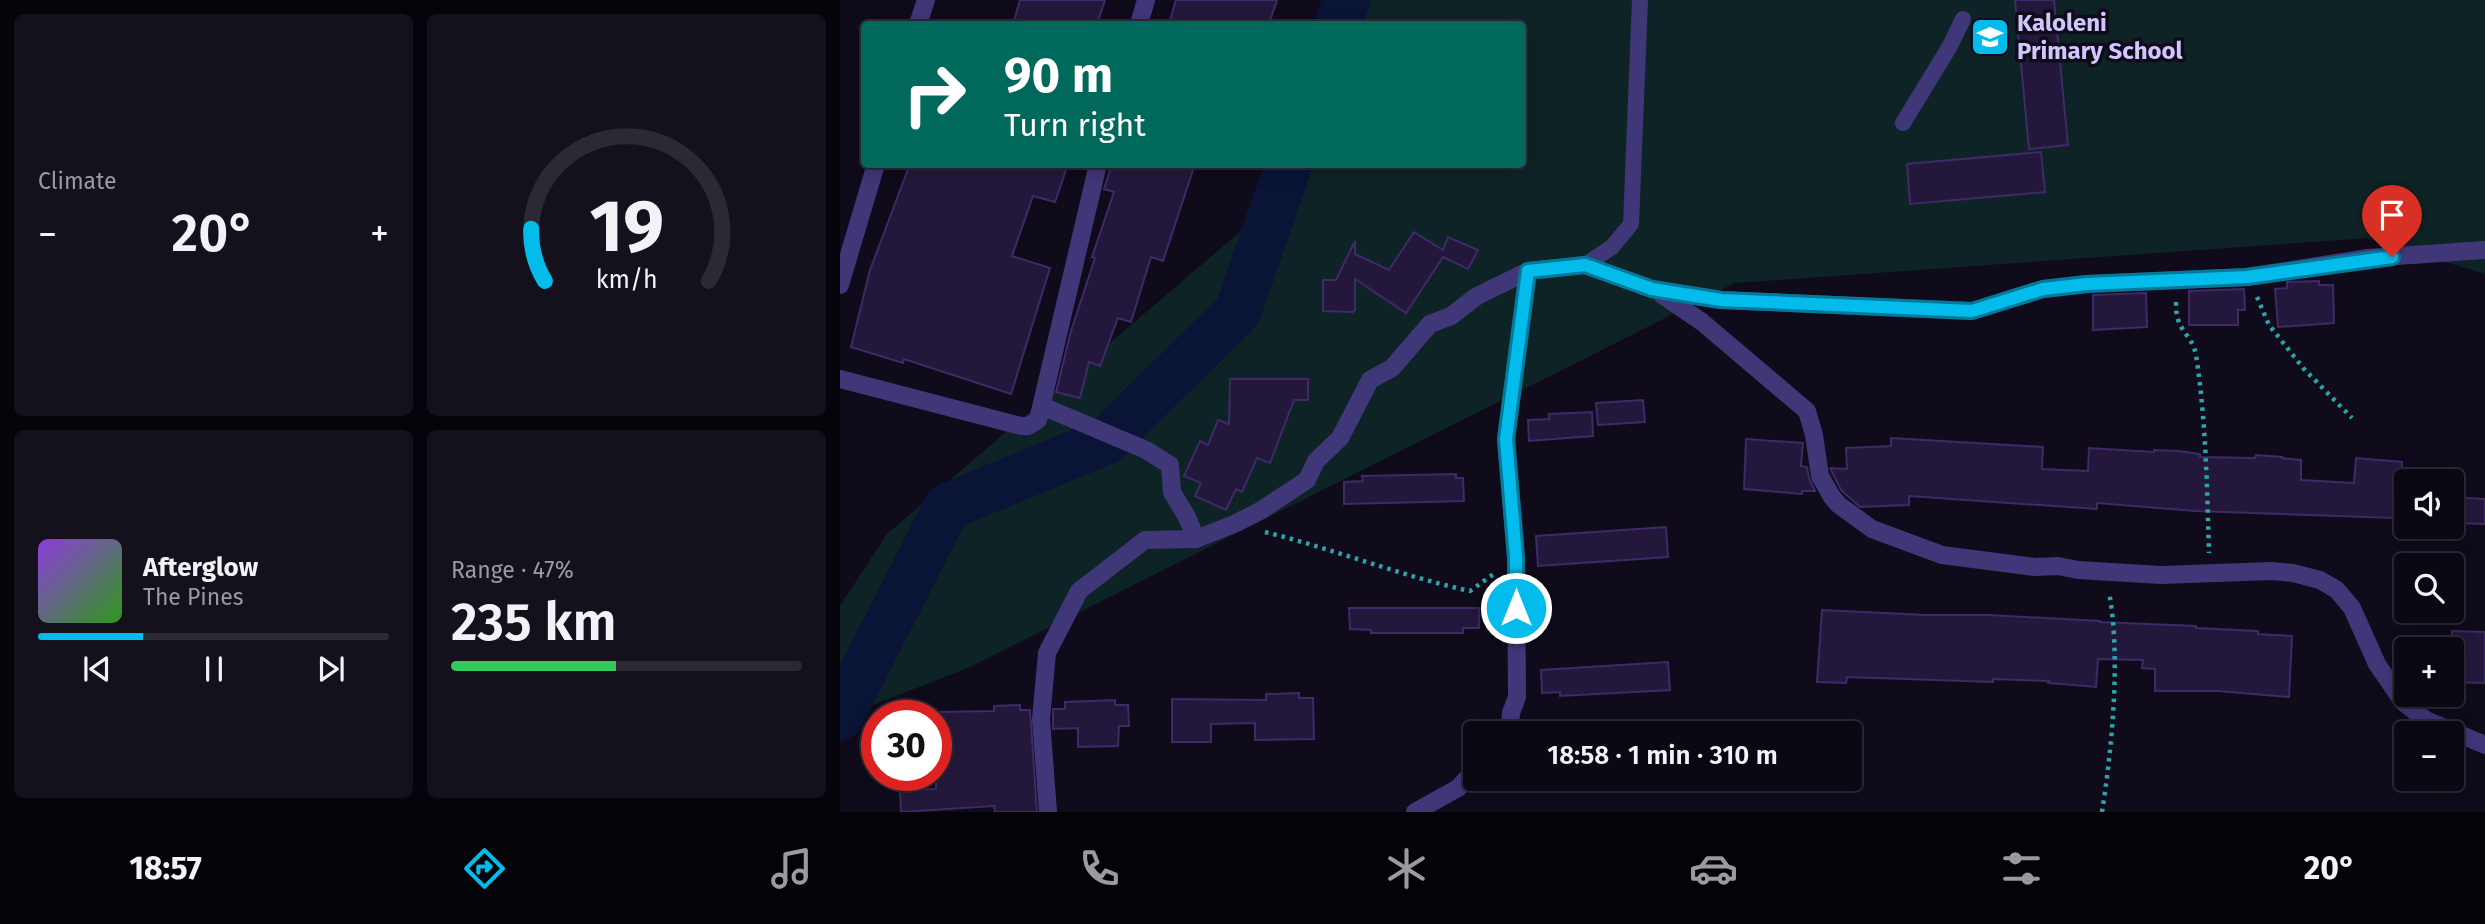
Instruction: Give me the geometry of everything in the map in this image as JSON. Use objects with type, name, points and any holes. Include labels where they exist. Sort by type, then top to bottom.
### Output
[{"type":"street","points":[[919,21],[926,0]]},
{"type":"street","points":[[1140,21],[1146,0]]},
{"type":"street","points":[[840,285],[875,168]]},
{"type":"street","points":[[840,379],[1021,426],[1028,426],[1038,420],[1097,168]]},
{"type":"street","points":[[1048,812],[1041,719],[1046,653],[1079,592],[1145,540],[1196,539],[1260,511],[1307,480],[1316,461],[1340,438],[1370,380],[1392,368],[1430,324],[1451,316],[1477,296],[1528,271],[1585,265],[1652,289],[1721,300],[1972,311],[2043,289],[2087,284],[2247,277],[2368,258],[2485,250]]},
{"type":"street","points":[[1510,721],[1517,697],[1516,558],[1506,439],[1528,271]]},
{"type":"street","points":[[1652,289],[1702,322],[1807,411],[1821,475],[1832,497],[1872,529],[1942,555],[2035,567],[2058,566],[2161,575],[2273,571],[2320,580],[2337,590],[2352,608],[2377,664],[2403,702],[2426,720],[2485,745]]},
{"type":"street","points":[[1043,406],[1146,450],[1170,465],[1172,492],[1196,539]]},
{"type":"street","points":[[1415,812],[1463,783]]},
{"type":"lane","points":[[1585,265],[1612,247],[1631,224],[1640,0]]},
{"type":"lane","points":[[1903,123],[1951,46],[1963,19]]},
{"type":"path","points":[[2247,277],[2269,326],[2304,369],[2352,418]]},
{"type":"path","points":[[2177,280],[2178,325],[2195,350],[2200,384],[2209,573]]},
{"type":"path","points":[[1234,524],[1322,546],[1470,591],[1516,558]]},
{"type":"path","points":[[2102,812],[2114,672],[2113,616],[2105,571]]},
{"type":"green space","points":[[1324,0],[2485,0],[2485,274],[2367,238],[1735,283],[970,667],[886,700],[861,700],[861,710],[840,718],[840,606],[887,534],[1241,231],[1264,168],[1526,168],[1526,21],[1316,21]]},
{"type":"building","points":[[1020,0],[1105,0],[1098,21],[1014,21]]},
{"type":"building","points":[[1176,0],[1277,0],[1270,21],[1170,21]]},
{"type":"building","points":[[2015,0],[2054,0],[2068,145],[2029,149]]},
{"type":"building","points":[[2041,152],[2045,192],[1910,204],[1907,164]]},
{"type":"building","points":[[908,168],[1067,168],[1055,202],[1033,196],[1012,256],[1050,268],[1011,394],[904,359],[903,363],[851,347],[870,270]]},
{"type":"building","points":[[1111,168],[1194,168],[1163,261],[1151,257],[1131,322],[1118,318],[1100,366],[1089,362],[1080,398],[1056,392],[1071,331],[1095,258],[1092,257],[1114,192],[1104,189]]},
{"type":"building","points":[[1414,232],[1443,250],[1448,237],[1478,250],[1468,269],[1443,257],[1406,313],[1355,279],[1353,312],[1323,311],[1323,280],[1336,280],[1355,241],[1355,254],[1389,270]]},
{"type":"building","points":[[2319,281],[2319,285],[2333,285],[2334,323],[2278,327],[2275,289],[2287,288],[2287,282]]},
{"type":"building","points":[[2244,289],[2245,310],[2238,310],[2238,325],[2189,325],[2189,291]]},
{"type":"building","points":[[2146,293],[2147,327],[2093,330],[2093,295]]},
{"type":"building","points":[[1230,379],[1308,379],[1308,400],[1294,400],[1270,463],[1257,458],[1242,492],[1236,489],[1226,510],[1195,496],[1201,483],[1184,476],[1200,441],[1208,445],[1218,420],[1229,424]]},
{"type":"building","points":[[1643,400],[1645,422],[1598,425],[1596,403]]},
{"type":"building","points":[[1592,412],[1593,436],[1529,441],[1528,420],[1549,419],[1549,414]]},
{"type":"building","points":[[1891,438],[2043,447],[2042,469],[2088,471],[2089,448],[2179,451],[2200,454],[2200,457],[2282,457],[2301,460],[2301,480],[2354,483],[2356,458],[2402,462],[2401,469],[2394,469],[2394,518],[2196,511],[2097,503],[2097,509],[1909,496],[1909,505],[1860,507],[1841,490],[1830,468],[1847,469],[1846,448],[1891,446]]},
{"type":"building","points":[[1746,439],[1803,443],[1801,466],[1807,467],[1815,491],[1802,491],[1802,494],[1744,489]]},
{"type":"building","points":[[1456,474],[1456,478],[1463,478],[1464,501],[1344,504],[1344,482],[1363,481],[1362,476]]},
{"type":"building","points":[[2464,498],[2485,499],[2485,524],[2464,523]]},
{"type":"building","points":[[1666,527],[1668,557],[1538,566],[1536,536]]},
{"type":"building","points":[[1349,608],[1479,608],[1479,628],[1463,628],[1463,633],[1371,633],[1371,630],[1350,629]]},
{"type":"building","points":[[1822,610],[1989,615],[2196,626],[2292,636],[2289,697],[2218,691],[2155,691],[2155,669],[2142,668],[2143,660],[2098,659],[2096,687],[2048,683],[2049,681],[1993,679],[1993,682],[1847,677],[1846,683],[1817,682]]},
{"type":"building","points":[[2452,631],[2485,632],[2485,683],[2464,682],[2464,637],[2452,637]]},
{"type":"building","points":[[1668,662],[1670,690],[1560,696],[1560,692],[1542,693],[1541,670]]},
{"type":"building","points":[[1299,693],[1299,698],[1313,698],[1314,739],[1255,740],[1255,723],[1211,724],[1211,742],[1172,742],[1172,699],[1266,700],[1266,694]]},
{"type":"building","points":[[1115,700],[1115,705],[1128,705],[1129,726],[1119,726],[1118,746],[1078,747],[1078,728],[1053,729],[1053,709],[1065,709],[1065,702]]},
{"type":"building","points":[[1020,705],[1020,710],[1030,710],[1037,812],[995,812],[994,806],[901,812],[900,791],[952,791],[952,712],[994,711],[994,706]]},
{"type":"waterway","points":[[1339,21],[1347,0]]},
{"type":"waterway","points":[[840,717],[947,507],[1106,441],[1238,311],[1288,168]]},
{"type":"place","name":"Kaloleni Primary School","points":[[1990,37]]},
{"type":"route","points":[[1516,608],[1516,558],[1506,439],[1528,271],[1585,265],[1652,289],[1721,300],[1972,311],[2043,289],[2087,284],[2247,277],[2368,258],[2392,257]]}]
